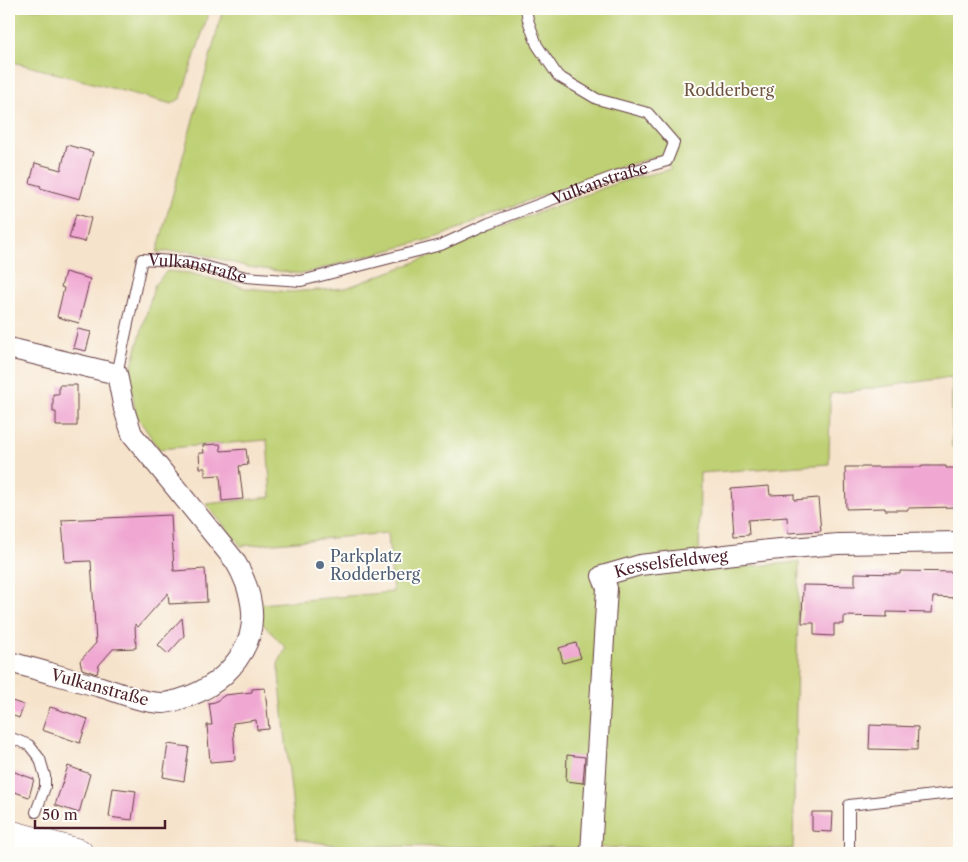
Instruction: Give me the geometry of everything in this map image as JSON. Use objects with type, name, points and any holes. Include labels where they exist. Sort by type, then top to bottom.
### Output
[{"type":"main road","points":[[9,834],[79,853]]},
{"type":"street","points":[[9,348],[116,374]]},
{"type":"street","name":"Vulkanstraße","points":[[9,662],[129,697],[164,703],[190,697],[211,686],[229,672],[244,650],[250,633],[252,616],[251,597],[245,577],[221,542],[132,434],[116,374]]},
{"type":"street","name":"Kesselsfeldweg","points":[[591,853],[607,588],[602,576],[640,565],[769,550],[838,544],[959,542]]},
{"type":"lane","name":"Vulkanstraße","points":[[116,374],[142,259],[189,262],[246,277],[301,281],[441,245],[489,223],[615,176],[667,161],[674,142],[648,113],[597,99],[558,76],[538,45],[528,20],[526,9]]},
{"type":"lane","points":[[9,737],[30,745],[40,759],[46,786],[36,812]]},
{"type":"lane","points":[[848,853],[848,805],[959,792]]},
{"type":"green space","points":[[9,9],[210,9],[181,98],[172,104],[9,61]]},
{"type":"green space","name":"Rodderberg","points":[[223,9],[959,9],[959,446],[952,447],[952,377],[830,394],[829,464],[700,473],[699,571],[799,562],[793,849],[341,846],[296,839],[278,664],[286,648],[261,622],[260,604],[393,592],[388,533],[241,546],[206,504],[271,497],[267,440],[159,449],[136,415],[129,375],[155,284],[167,271],[189,273],[246,288],[289,292],[346,288],[619,182],[671,169],[660,156],[613,169],[487,216],[441,236],[302,274],[248,267],[190,251],[157,252]]},
{"type":"building","points":[[67,145],[93,152],[80,199],[40,188],[41,186],[30,183],[35,163],[61,170]]},
{"type":"building","points":[[76,214],[91,218],[85,242],[69,238]]},
{"type":"building","points":[[65,272],[90,279],[79,323],[57,317],[64,288],[61,287]]},
{"type":"building","points":[[78,329],[91,332],[86,351],[73,348]]},
{"type":"building","points":[[59,385],[77,385],[77,426],[56,426],[56,412],[53,412],[53,394],[59,394]]},
{"type":"building","points":[[220,444],[221,451],[246,449],[248,465],[239,466],[243,499],[222,501],[220,475],[205,476],[205,468],[200,468],[199,453],[204,453],[203,445]]},
{"type":"building","points":[[922,466],[959,468],[959,507],[908,508],[908,510],[885,510],[885,508],[846,509],[845,467]]},
{"type":"building","points":[[769,486],[770,495],[794,494],[794,500],[818,498],[821,531],[788,533],[787,517],[748,520],[749,535],[734,536],[731,489]]},
{"type":"building","points":[[171,515],[174,571],[205,569],[207,602],[169,604],[168,593],[138,627],[135,624],[136,648],[113,649],[99,665],[97,674],[82,669],[80,661],[96,643],[91,561],[65,562],[62,520]]},
{"type":"building","points":[[900,571],[959,572],[959,598],[933,597],[932,613],[887,612],[887,617],[844,616],[844,624],[834,624],[834,636],[814,635],[814,623],[802,623],[803,585],[855,586],[855,573],[900,574]]},
{"type":"building","points":[[182,618],[184,636],[168,654],[158,645]]},
{"type":"building","points":[[576,643],[581,658],[563,663],[559,648]]},
{"type":"building","points":[[265,688],[269,729],[257,730],[256,720],[233,723],[235,760],[210,762],[207,725],[212,725],[209,703],[215,702],[225,695],[252,692],[252,689]]},
{"type":"building","points":[[9,700],[24,705],[19,718],[9,714]]},
{"type":"building","points":[[50,707],[88,719],[80,743],[42,730]]},
{"type":"building","points":[[870,725],[918,727],[917,750],[869,749]]},
{"type":"building","points":[[168,744],[189,747],[184,781],[163,777]]},
{"type":"building","points":[[567,755],[585,757],[583,783],[566,781]]},
{"type":"building","points":[[68,766],[90,774],[79,813],[55,805]]},
{"type":"building","points":[[9,770],[34,779],[29,797],[9,790]]},
{"type":"building","points":[[113,788],[136,791],[132,820],[109,817]]},
{"type":"building","points":[[812,812],[833,812],[832,832],[812,831]]},
{"type":"place","name":"Parkplatz Rodderberg","points":[[320,565]]}]
